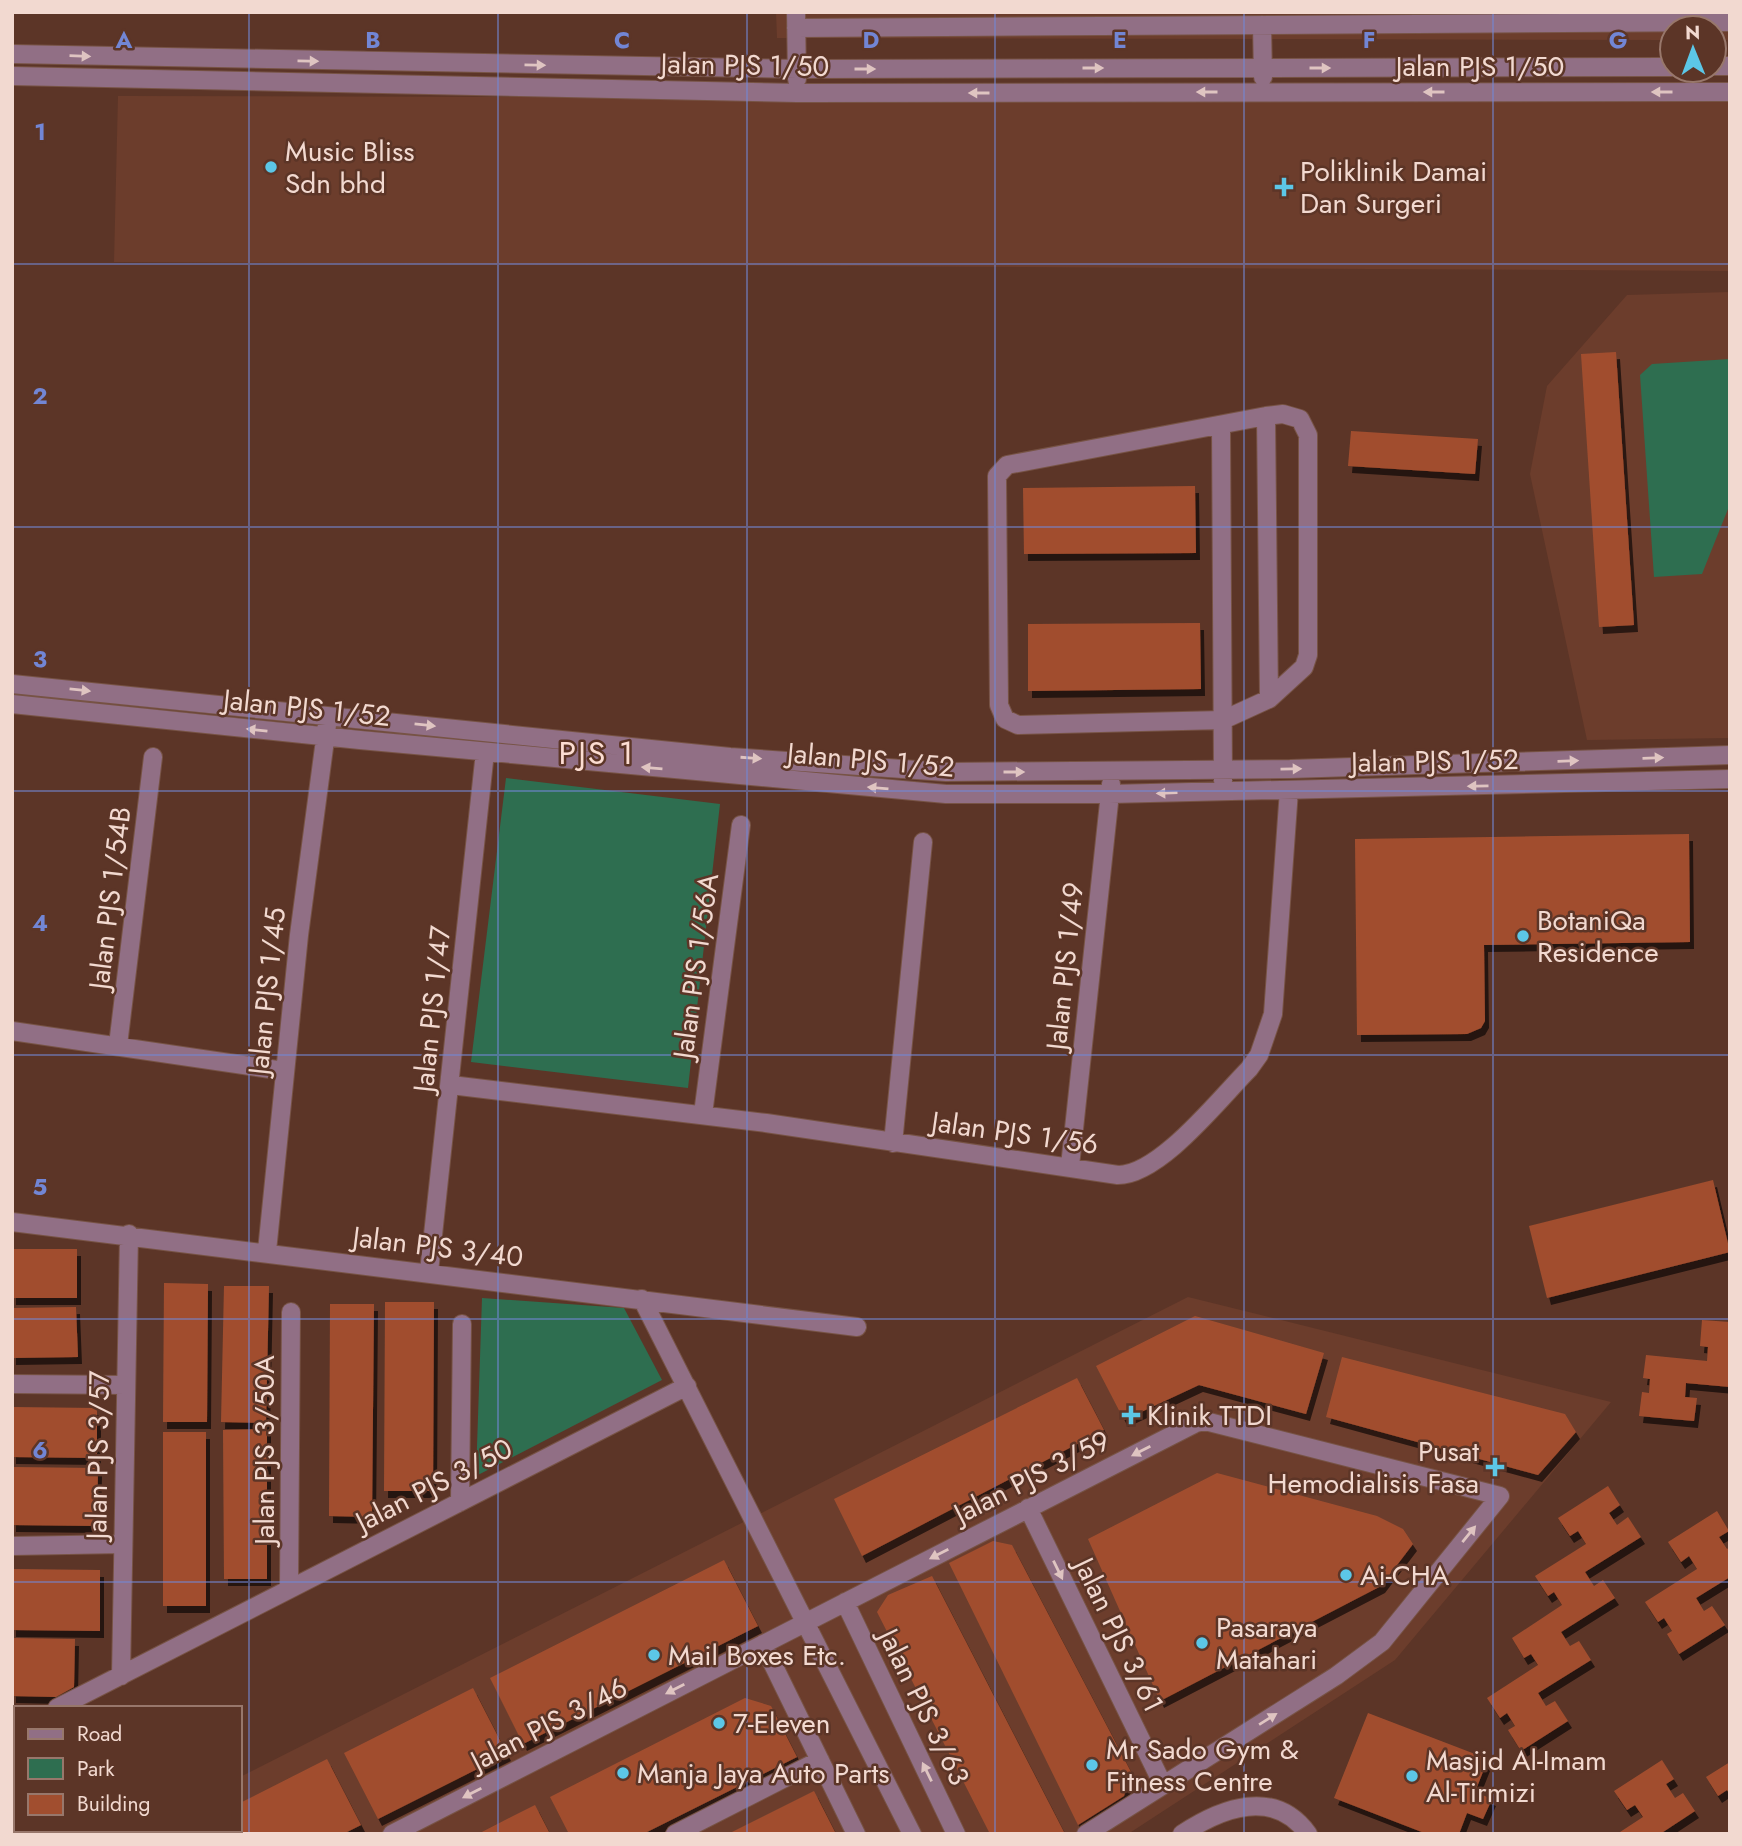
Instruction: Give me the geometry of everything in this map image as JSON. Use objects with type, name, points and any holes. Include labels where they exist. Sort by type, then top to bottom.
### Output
[{"type":"street","points":[[797,93],[796,20],[1262,25],[1730,22]]},
{"type":"street","points":[[1262,25],[1264,92]]},
{"type":"street","name":"Jalan PJS 1/50","points":[[12,54],[797,69],[1658,67]]},
{"type":"street","name":"Jalan PJS 1/50","points":[[12,76],[797,93],[1730,92]]},
{"type":"street","points":[[1283,414],[1300,419],[1308,435],[1308,655],[1304,667],[1269,699],[1223,720],[1018,725],[1005,719],[999,705],[998,476],[1007,465],[1266,416],[1283,414]]},
{"type":"street","points":[[1266,416],[1269,699]]},
{"type":"street","points":[[1221,425],[1223,791]]},
{"type":"street","name":"Jalan PJS 1/52","points":[[12,684],[730,757],[946,772],[1223,770],[1730,755]]},
{"type":"street","name":"Jalan PJS 1/52","points":[[12,704],[325,737],[946,794],[1110,794],[1730,779]]},
{"type":"street","name":"Jalan PJS 1/45","points":[[267,1251],[284,1071],[328,715]]},
{"type":"street","points":[[360,740],[363,719]]},
{"type":"street","name":"Jalan PJS 1/47","points":[[429,1272],[485,752]]},
{"type":"street","name":"Jalan PJS 1/54B","points":[[118,1045],[153,757]]},
{"type":"street","points":[[1595,760],[1595,784]]},
{"type":"street","points":[[946,772],[946,794]]},
{"type":"street","name":"Jalan PJS 1/49","points":[[1070,1166],[1111,772]]},
{"type":"street","name":"Jalan PJS 1/56","points":[[451,1085],[703,1114],[1122,1175],[1157,1160],[1249,1069],[1259,1055],[1273,1014],[1289,790]]},
{"type":"street","name":"Jalan PJS 1/56A","points":[[703,1114],[741,825]]},
{"type":"street","points":[[893,1143],[923,842]]},
{"type":"street","points":[[12,1031],[284,1071]]},
{"type":"street","name":"Jalan PJS 3/40","points":[[12,1222],[267,1251],[857,1327]]},
{"type":"street","name":"Jalan PJS 3/57","points":[[121,1676],[130,1234]]},
{"type":"street","points":[[642,1299],[912,1834]]},
{"type":"street","name":"Jalan PJS 3/50A","points":[[289,1587],[291,1312]]},
{"type":"street","points":[[460,1502],[462,1324]]},
{"type":"street","points":[[12,1384],[126,1385]]},
{"type":"street","name":"Jalan PJS 3/50","points":[[61,1706],[687,1385]]},
{"type":"street","name":"Jalan PJS 3/59","points":[[806,1622],[1205,1421],[1500,1496],[1382,1642],[1336,1676],[1086,1834]]},
{"type":"street","name":"Jalan PJS 3/61","points":[[1028,1508],[1163,1785]]},
{"type":"street","points":[[12,1546],[123,1544]]},
{"type":"street","name":"Jalan PJS 3/63","points":[[845,1602],[956,1834]]},
{"type":"street","name":"Jalan PJS 3/46","points":[[392,1834],[806,1622]]},
{"type":"street","points":[[763,1644],[856,1834]]},
{"type":"street","points":[[675,1834],[820,1760]]},
{"type":"street","points":[[1182,1834],[1230,1810],[1250,1805],[1292,1814],[1308,1834]]},
{"type":"shaded area","points":[[776,12],[1730,12],[1730,40],[1728,14],[1658,14],[1658,40],[777,38]]},
{"type":"shaded area","points":[[118,96],[1730,100],[1730,271],[114,262]]},
{"type":"shaded area","points":[[1730,292],[1730,738],[1587,740],[1530,474],[1547,386],[1627,295]]},
{"type":"shaded area","points":[[1188,1297],[1611,1402],[1395,1660],[1128,1834],[128,1834],[242,1832],[242,1776]]},
{"type":"green space","points":[[1730,359],[1730,504],[1702,574],[1654,577],[1640,375],[1652,364]]},
{"type":"green space","points":[[506,778],[720,804],[688,1088],[471,1062]]},
{"type":"green space","points":[[482,1298],[624,1308],[662,1380],[476,1476]]},
{"type":"building","points":[[1616,352],[1634,625],[1599,627],[1581,354]]},
{"type":"building","points":[[1351,431],[1478,439],[1475,474],[1348,466]]},
{"type":"building","points":[[1195,486],[1196,553],[1024,554],[1023,488]]},
{"type":"building","points":[[1200,623],[1201,689],[1028,691],[1028,624]]},
{"type":"building","name":"BotaniQa Residence","points":[[1689,834],[1690,942],[1484,945],[1485,1021],[1481,1028],[1467,1034],[1357,1035],[1355,839]]},
{"type":"building","points":[[1713,1180],[1730,1252],[1547,1298],[1529,1226]]},
{"type":"building","points":[[12,1249],[77,1249],[77,1298],[12,1298]]},
{"type":"building","points":[[164,1283],[208,1284],[207,1422],[163,1422]]},
{"type":"building","points":[[224,1286],[269,1286],[266,1423],[221,1422]]},
{"type":"building","points":[[385,1302],[434,1302],[433,1491],[384,1491]]},
{"type":"building","points":[[330,1304],[374,1304],[372,1517],[329,1516]]},
{"type":"building","points":[[76,1307],[78,1357],[12,1358],[12,1308]]},
{"type":"building","points":[[1195,1316],[1324,1353],[1306,1414],[1199,1385],[1124,1420],[1096,1366]]},
{"type":"building","points":[[1702,1320],[1730,1322],[1730,1387],[1686,1383],[1685,1397],[1697,1398],[1694,1421],[1639,1416],[1642,1392],[1649,1393],[1650,1379],[1643,1378],[1646,1355],[1707,1361],[1708,1347],[1700,1346]]},
{"type":"building","points":[[1342,1357],[1565,1414],[1576,1432],[1538,1475],[1326,1417]]},
{"type":"building","points":[[1077,1378],[1104,1430],[862,1556],[834,1499]]},
{"type":"building","points":[[12,1407],[97,1408],[97,1458],[12,1457]]},
{"type":"building","points":[[267,1429],[267,1579],[224,1579],[223,1430]]},
{"type":"building","points":[[163,1432],[206,1432],[206,1606],[163,1606]]},
{"type":"building","points":[[12,1467],[98,1468],[97,1526],[12,1525]]},
{"type":"building","name":"Pasaraya Matahari","points":[[1217,1473],[1377,1516],[1403,1529],[1413,1544],[1381,1586],[1160,1701],[1088,1539]]},
{"type":"building","points":[[1608,1486],[1620,1505],[1609,1513],[1617,1525],[1628,1517],[1641,1537],[1585,1572],[1594,1586],[1603,1580],[1615,1598],[1561,1632],[1570,1646],[1579,1641],[1591,1660],[1538,1693],[1546,1706],[1555,1701],[1568,1721],[1521,1751],[1508,1730],[1515,1726],[1507,1713],[1500,1718],[1487,1698],[1538,1665],[1531,1654],[1524,1658],[1512,1638],[1562,1605],[1554,1592],[1548,1596],[1535,1576],[1586,1544],[1578,1531],[1570,1536],[1558,1518]]},
{"type":"building","points":[[1717,1511],[1729,1531],[1719,1537],[1727,1549],[1730,1547],[1730,1577],[1696,1598],[1704,1611],[1712,1606],[1725,1625],[1679,1654],[1667,1634],[1672,1631],[1664,1618],[1658,1622],[1645,1602],[1697,1569],[1689,1556],[1681,1562],[1668,1542]]},
{"type":"building","points":[[993,1541],[1012,1545],[1131,1772],[1124,1796],[1078,1825],[949,1563]]},
{"type":"building","points":[[724,1560],[758,1626],[523,1744],[490,1678]]},
{"type":"building","points":[[12,1569],[100,1570],[100,1631],[12,1630]]},
{"type":"building","points":[[932,1576],[1065,1834],[990,1834],[877,1612],[888,1595]]},
{"type":"building","points":[[12,1638],[75,1639],[74,1687],[56,1697],[12,1696]]},
{"type":"building","points":[[473,1688],[507,1754],[378,1819],[344,1753]]},
{"type":"building","points":[[745,1698],[771,1706],[797,1757],[643,1834],[569,1834],[550,1797]]},
{"type":"building","name":"Masjid Al-Imam Al-Tirmizi","points":[[1368,1713],[1488,1759],[1475,1792],[1492,1799],[1483,1819],[1467,1813],[1459,1834],[1427,1834],[1334,1798]]},
{"type":"building","points":[[327,1759],[361,1825],[343,1834],[179,1834],[242,1832],[242,1802]]},
{"type":"building","points":[[1662,1760],[1674,1779],[1666,1784],[1675,1798],[1683,1793],[1695,1811],[1660,1834],[1617,1834],[1643,1817],[1635,1805],[1627,1810],[1614,1791]]},
{"type":"building","points":[[1730,1762],[1730,1794],[1727,1790],[1718,1796],[1706,1777]]},
{"type":"building","points":[[814,1791],[836,1834],[728,1834]]},
{"type":"building","points":[[535,1805],[550,1834],[478,1834],[513,1816]]},
{"type":"place","name":"Music Bliss Sdn bhd","points":[[271,167]]},
{"type":"place","name":"Poliklinik Damai Dan Surgeri","points":[[1284,187]]},
{"type":"place","name":"BotaniQa Residence","points":[[1523,936]]},
{"type":"place","name":"Klinik TTDI","points":[[1131,1415]]},
{"type":"place","name":"Pusat Hemodialisis Fasa","points":[[1495,1467]]},
{"type":"place","name":"Ai-CHA","points":[[1346,1575]]},
{"type":"place","name":"Pasaraya Matahari","points":[[1202,1643]]},
{"type":"place","name":"Mail Boxes Etc.","points":[[654,1655]]},
{"type":"place","name":"7-Eleven","points":[[719,1723]]},
{"type":"place","name":"Mr Sado Gym & Fitness Centre","points":[[1092,1765]]},
{"type":"place","name":"Manja Jaya Auto Parts","points":[[623,1773]]},
{"type":"place","name":"Masjid Al-Imam Al-Tirmizi","points":[[1412,1776]]},
{"type":"district","name":"PJS 1","points":[[597,753]]}]
